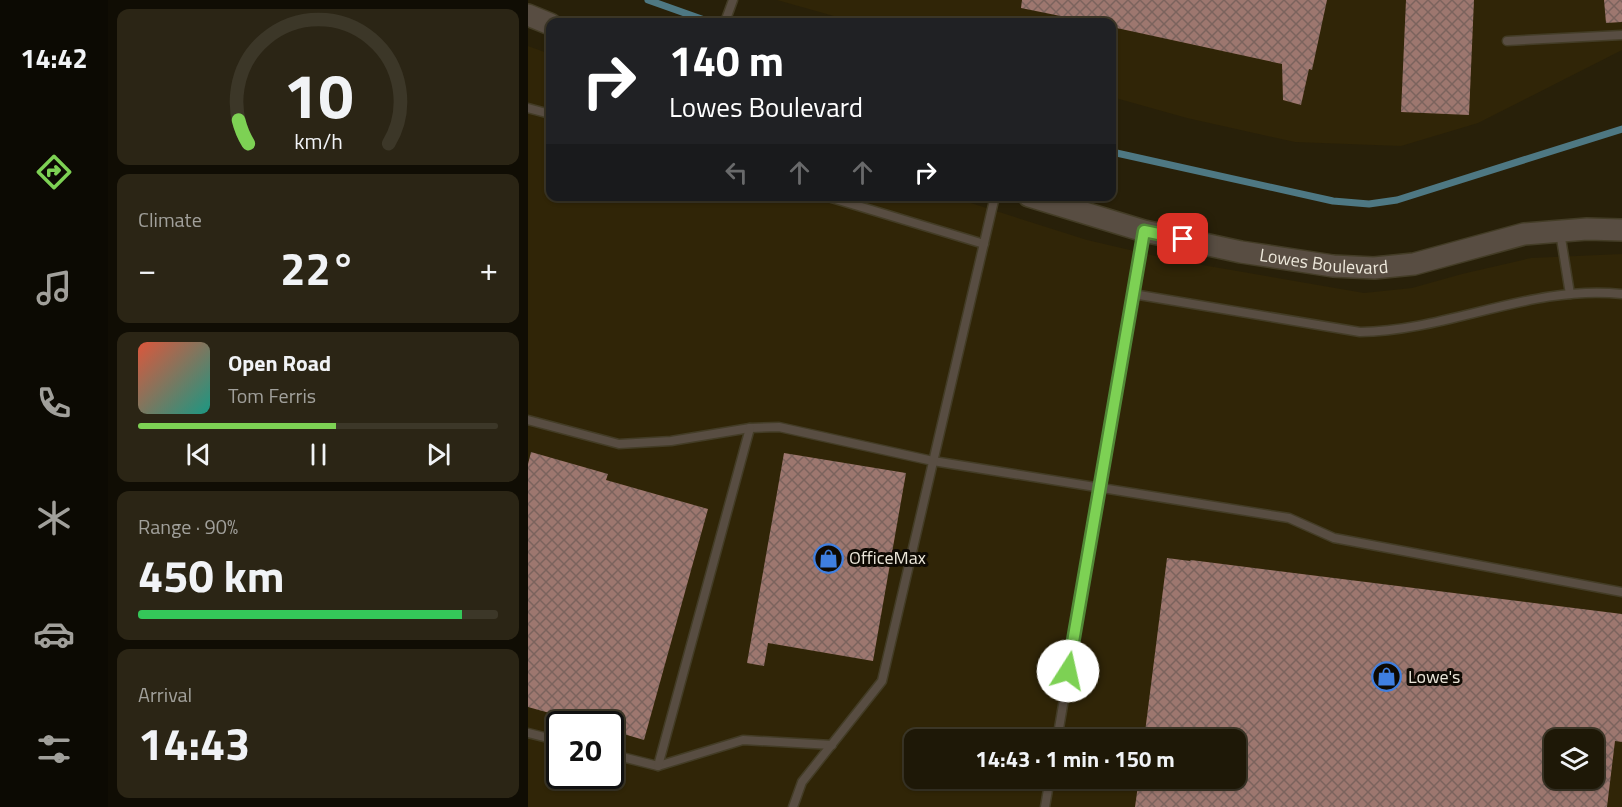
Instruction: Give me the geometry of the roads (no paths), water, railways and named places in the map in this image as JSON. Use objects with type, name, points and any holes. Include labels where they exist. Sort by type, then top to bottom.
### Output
[{"type":"street","points":[[528,15],[546,22]]},
{"type":"street","name":"Lowes Boulevard","points":[[1045,201],[1144,231],[1241,252],[1334,266],[1374,268],[1414,264],[1524,234],[1587,228],[1622,230]]},
{"type":"lane","points":[[726,18],[733,0]]},
{"type":"lane","points":[[1507,41],[1622,34]]},
{"type":"lane","points":[[528,108],[546,113]]},
{"type":"lane","points":[[842,201],[984,244]]},
{"type":"lane","points":[[793,807],[802,782],[882,681],[994,201]]},
{"type":"lane","points":[[1560,230],[1570,294]]},
{"type":"lane","points":[[1059,729],[1144,231]]},
{"type":"lane","points":[[1133,294],[1360,332],[1378,332],[1429,325],[1498,307],[1570,294],[1592,291],[1622,294]]},
{"type":"lane","points":[[528,420],[619,444],[671,441],[750,428],[779,427],[933,461],[1289,518],[1334,538],[1622,591]]},
{"type":"lane","points":[[658,766],[750,428]]},
{"type":"lane","points":[[528,733],[546,738]]},
{"type":"lane","points":[[624,758],[658,766],[743,740],[832,745]]},
{"type":"lane","points":[[1045,807],[1048,789]]},
{"type":"waterway","points":[[648,0],[699,18]]},
{"type":"waterway","points":[[1116,153],[1333,201],[1369,204],[1397,200],[1622,129]]},
{"type":"place","name":"OfficeMax","points":[[828,558]]},
{"type":"place","name":"Lowe's","points":[[1387,677]]}]
